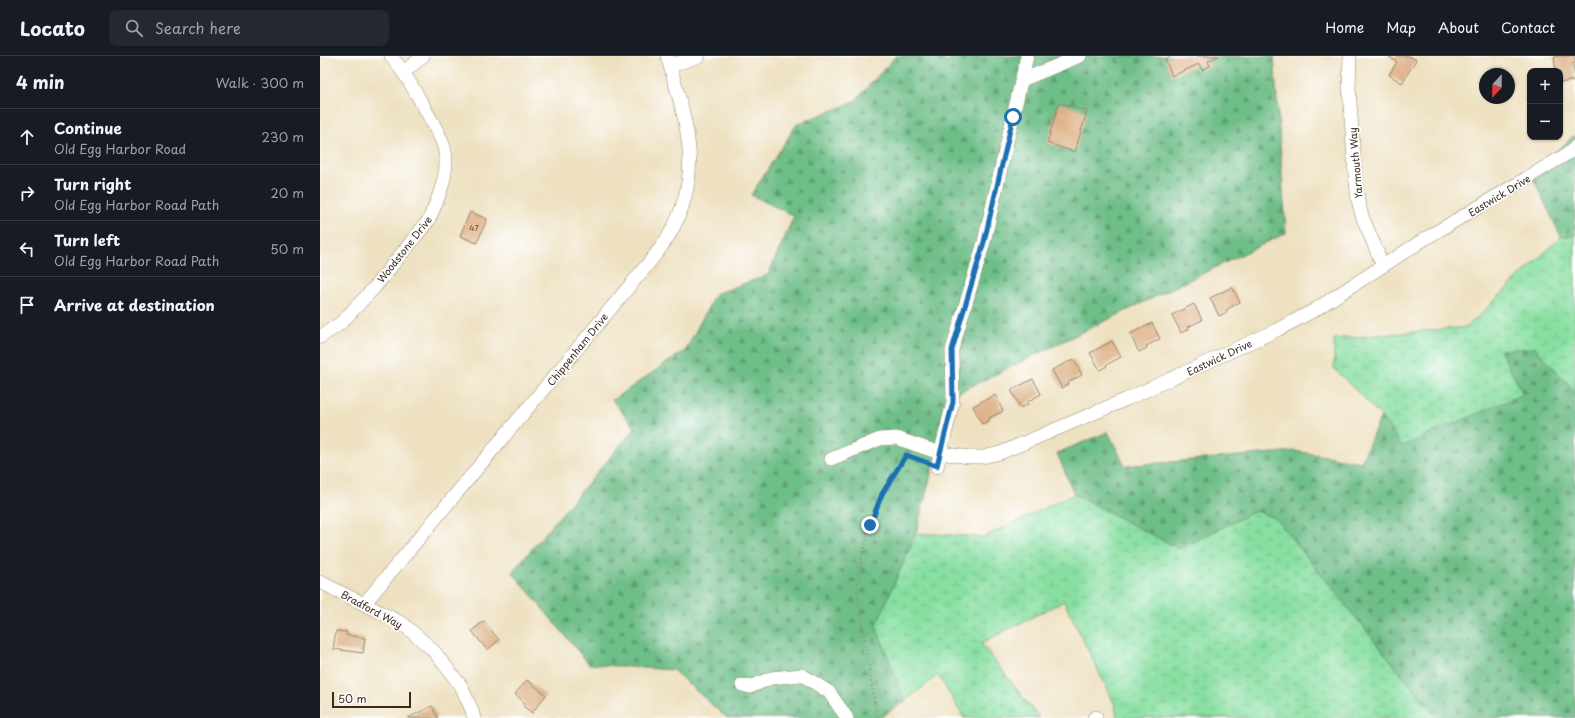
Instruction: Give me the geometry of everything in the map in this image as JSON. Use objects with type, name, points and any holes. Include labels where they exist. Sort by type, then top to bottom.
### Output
[{"type":"street","name":"Woodstone Drive","points":[[320,337],[341,323],[374,288],[428,221],[434,209],[444,179],[446,163],[444,148],[438,132],[404,72],[391,56]]},
{"type":"street","points":[[404,72],[423,56]]},
{"type":"street","points":[[668,61],[699,56]]},
{"type":"street","points":[[937,466],[953,402],[952,350],[984,242],[1027,56]]},
{"type":"street","points":[[1022,80],[1080,56]]},
{"type":"street","name":"Yarmouth Way","points":[[1350,56],[1349,88],[1358,200],[1362,216],[1382,266]]},
{"type":"street","name":"Chippenham Drive","points":[[364,604],[648,264],[668,237],[684,201],[690,162],[687,129],[668,61]]},
{"type":"street","name":"Eastwick Drive","points":[[831,459],[880,439],[896,438],[940,453],[969,457],[983,457],[1000,453],[1127,399],[1277,330],[1312,311],[1382,266],[1572,151],[1575,147]]},
{"type":"street","name":"Bradford Way","points":[[320,582],[402,623],[433,650],[461,686],[474,718]]},
{"type":"street","points":[[742,685],[750,687],[771,678],[802,675],[829,692],[847,718]]},
{"type":"path","points":[[877,718],[857,591],[863,553],[870,525],[882,494],[906,455],[937,466]]},
{"type":"green space","points":[[896,56],[938,56],[947,62],[952,56],[1274,56],[1286,233],[951,396],[916,533],[876,626],[905,701],[880,718],[727,718],[673,670],[589,664],[512,572],[635,428],[612,400],[686,350],[715,294],[768,275],[794,216],[751,195],[797,124],[854,102]]},
{"type":"green space","points":[[1575,135],[1575,235],[1561,237],[1531,174]]},
{"type":"green space","points":[[1575,235],[1575,391],[1535,348],[1500,350],[1523,394],[1402,446],[1381,416],[1334,368],[1334,339],[1467,327],[1561,237]]},
{"type":"green space","points":[[1535,348],[1575,391],[1575,718],[1437,718],[1276,519],[1256,511],[1179,549],[1074,494],[1057,453],[1108,432],[1125,466],[1295,451],[1361,462],[1381,416],[1402,446],[1523,393],[1500,350]]},
{"type":"green space","points":[[1074,494],[1179,549],[1256,511],[1276,519],[1437,718],[1117,718],[1115,705],[1064,601],[981,643],[1039,718],[964,718],[938,675],[905,701],[876,626],[916,533],[984,537]]},
{"type":"building","points":[[1173,56],[1219,56],[1208,61],[1210,66],[1202,70],[1199,64],[1172,76],[1165,59]]},
{"type":"building","points":[[1388,56],[1409,56],[1416,60],[1402,83],[1389,75],[1397,62]]},
{"type":"building","points":[[1574,56],[1575,63],[1573,64],[1575,80],[1563,82],[1563,68],[1556,68],[1554,57]]},
{"type":"building","points":[[1059,103],[1087,111],[1075,152],[1047,143]]},
{"type":"building","points":[[470,212],[487,219],[477,243],[460,236]]},
{"type":"building","points":[[1232,287],[1240,302],[1219,316],[1210,298]]},
{"type":"building","points":[[1194,304],[1202,320],[1188,327],[1189,329],[1181,333],[1172,315]]},
{"type":"building","points":[[1152,323],[1160,339],[1146,346],[1147,348],[1139,352],[1130,334]]},
{"type":"building","points":[[1112,341],[1121,357],[1100,370],[1090,353]]},
{"type":"building","points":[[1074,359],[1082,375],[1068,382],[1069,384],[1062,388],[1052,370]]},
{"type":"building","points":[[1033,379],[1041,394],[1027,402],[1028,404],[1021,408],[1011,390]]},
{"type":"building","points":[[995,395],[1003,411],[989,418],[990,420],[982,424],[973,406]]},
{"type":"building","points":[[484,621],[499,640],[487,650],[472,631]]},
{"type":"building","points":[[336,631],[347,632],[346,635],[365,638],[363,653],[333,649]]},
{"type":"building","points":[[527,680],[546,695],[532,713],[523,706],[525,703],[515,694]]},
{"type":"building","points":[[432,706],[438,718],[408,718]]},
{"type":"route","points":[[870,525],[882,494],[906,455],[937,466],[953,402],[952,350],[984,242],[1013,117]]}]
